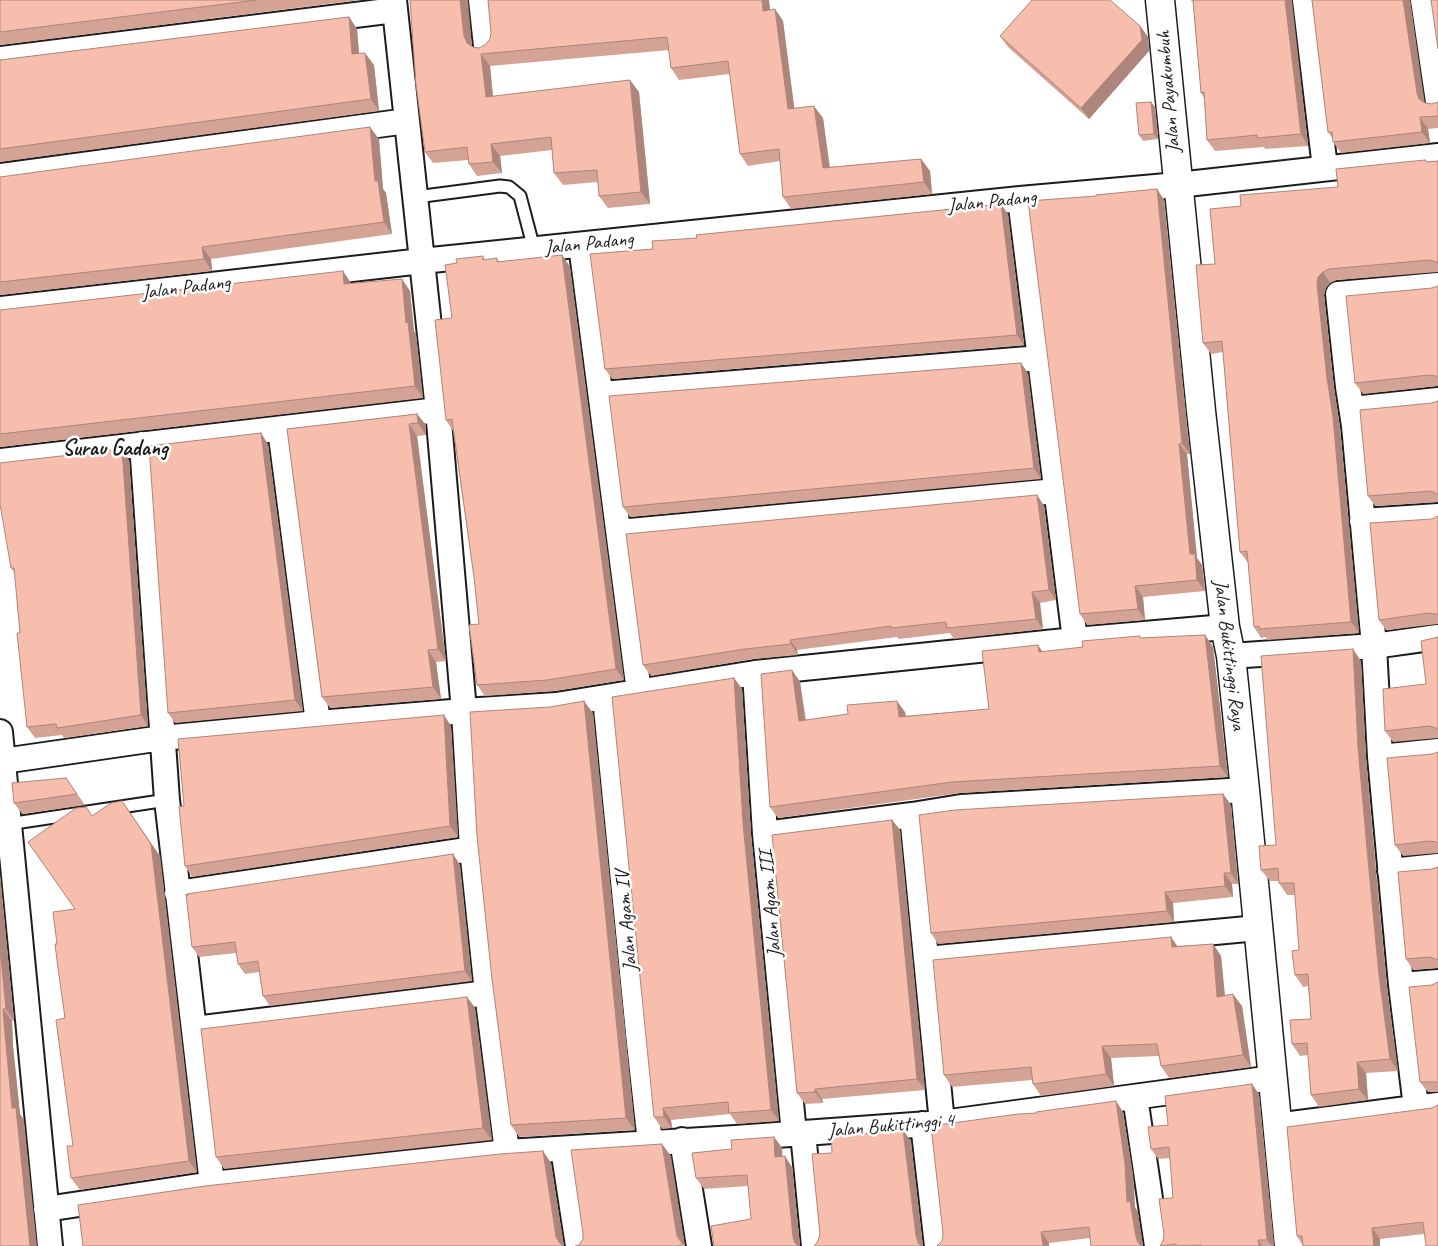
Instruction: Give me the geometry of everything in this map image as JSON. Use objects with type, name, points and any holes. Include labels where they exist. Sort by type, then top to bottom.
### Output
[{"type":"street","points":[[481,0],[486,46]]},
{"type":"street","name":"Jalan Payakumbuh","points":[[1160,0],[1178,185]]},
{"type":"street","points":[[1305,0],[1325,168]]},
{"type":"street","points":[[1424,0],[1438,102]]},
{"type":"street","points":[[0,59],[395,5],[438,410],[464,710],[472,849],[487,993],[507,1152]]},
{"type":"street","points":[[0,176],[407,121]]},
{"type":"street","name":"Jalan Padang","points":[[0,309],[534,249],[1020,199],[1178,185],[1438,156]]},
{"type":"street","name":"Jalan Bukittinggi Raya","points":[[1178,185],[1225,627],[1231,656],[1289,1246]]},
{"type":"street","points":[[1020,199],[1075,640]]},
{"type":"street","points":[[581,245],[639,692]]},
{"type":"street","points":[[1276,1126],[1427,1106],[1401,985],[1380,757],[1374,646],[1352,409],[1338,294],[1438,285]]},
{"type":"street","points":[[601,394],[1040,358]]},
{"type":"street","points":[[1352,409],[1438,400]]},
{"type":"street","points":[[0,460],[438,410]]},
{"type":"street","points":[[280,429],[318,723]]},
{"type":"street","points":[[142,444],[167,800],[212,1184]]},
{"type":"street","points":[[619,532],[1056,491]]},
{"type":"street","points":[[1362,521],[1438,516]]},
{"type":"street","points":[[3,761],[162,738],[464,710],[556,705],[755,674],[1075,640],[1225,627]]},
{"type":"street","points":[[1231,656],[1374,646],[1438,637]]},
{"type":"street","name":"Jalan Agam III","points":[[755,674],[765,834],[798,1133],[814,1246]]},
{"type":"street","name":"Jalan Agam IV","points":[[605,698],[650,1142]]},
{"type":"street","points":[[0,732],[50,1246]]},
{"type":"street","points":[[1380,757],[1438,751]]},
{"type":"street","points":[[765,834],[961,807],[1245,790]]},
{"type":"street","points":[[912,815],[926,959],[937,1246]]},
{"type":"street","points":[[177,893],[472,849]]},
{"type":"street","points":[[1390,870],[1438,866]]},
{"type":"street","points":[[926,959],[1258,928]]},
{"type":"street","points":[[1401,985],[1438,982]]},
{"type":"street","points":[[194,1029],[487,993]]},
{"type":"street","name":"Jalan Bukittinggi 4","points":[[46,1209],[212,1184],[507,1152],[933,1123],[1273,1078]]},
{"type":"street","points":[[1135,1097],[1156,1246]]},
{"type":"street","points":[[682,1140],[699,1246]]},
{"type":"street","points":[[563,1148],[578,1246]]},
{"type":"lane","points":[[416,197],[500,186],[509,187],[520,196],[534,249]]},
{"type":"lane","points":[[8,824],[167,800]]},
{"type":"building","points":[[0,0],[257,0],[0,32]]},
{"type":"building","points":[[410,0],[460,0],[464,36],[467,43],[479,48],[490,39],[488,0],[762,0],[763,11],[775,9],[788,109],[814,106],[823,168],[921,159],[924,182],[783,197],[779,149],[740,154],[728,61],[671,68],[667,37],[481,54],[486,97],[630,80],[641,192],[599,196],[597,170],[554,173],[551,137],[491,144],[493,162],[469,164],[467,147],[425,152],[416,85]]},
{"type":"building","points":[[1032,0],[1110,0],[1140,26],[1142,40],[1081,108],[1000,36]]},
{"type":"building","points":[[1193,0],[1285,0],[1301,134],[1257,138],[1257,135],[1207,140],[1204,92],[1201,93]]},
{"type":"building","points":[[1312,0],[1403,0],[1419,99],[1425,103],[1432,104],[1438,102],[1438,116],[1420,117],[1422,132],[1333,142],[1332,132],[1328,132]]},
{"type":"building","points":[[1431,0],[1438,0],[1438,49]]},
{"type":"building","points":[[349,17],[352,54],[365,53],[371,99],[0,149],[0,60]]},
{"type":"building","points":[[1151,102],[1154,134],[1139,135],[1136,103]]},
{"type":"building","points":[[370,127],[375,181],[378,181],[384,222],[202,247],[204,259],[0,282],[0,177]]},
{"type":"building","points":[[1425,160],[1426,162],[1438,161],[1438,263],[1429,260],[1329,269],[1318,277],[1317,285],[1333,417],[1351,622],[1260,629],[1259,626],[1254,627],[1247,551],[1240,552],[1222,341],[1203,343],[1196,265],[1215,264],[1210,209],[1241,206],[1240,195],[1338,187],[1336,169]]},
{"type":"building","points":[[1157,189],[1182,443],[1179,444],[1190,554],[1195,554],[1197,580],[1135,586],[1138,609],[1080,614],[1028,201]]},
{"type":"building","points":[[1001,204],[1017,335],[605,369],[590,254],[653,249],[652,241],[697,238],[696,235]]},
{"type":"building","points":[[562,255],[616,669],[547,680],[477,685],[469,625],[479,624],[474,577],[452,419],[446,420],[435,320],[452,318],[445,265],[457,263],[456,259],[483,256],[483,260],[497,258],[497,262]]},
{"type":"building","points":[[343,271],[344,284],[402,279],[415,386],[0,434],[0,310]]},
{"type":"building","points":[[1438,286],[1438,378],[1429,375],[1355,383],[1346,296]]},
{"type":"building","points":[[1021,363],[1034,468],[623,507],[609,396]]},
{"type":"building","points":[[1438,401],[1438,494],[1430,491],[1368,496],[1360,410]]},
{"type":"building","points":[[417,414],[418,423],[409,424],[438,649],[428,650],[433,687],[322,697],[287,429]]},
{"type":"building","points":[[261,433],[295,700],[168,713],[149,446]]},
{"type":"building","points":[[122,449],[141,715],[57,728],[56,724],[27,727],[17,633],[20,633],[14,568],[11,568],[0,504],[0,463]]},
{"type":"building","points":[[1037,495],[1049,590],[1032,592],[1036,619],[947,628],[946,622],[891,628],[891,626],[790,640],[791,644],[745,649],[643,665],[626,534]]},
{"type":"building","points":[[1438,516],[1438,615],[1429,613],[1379,620],[1370,523],[1432,519]]},
{"type":"building","points":[[1205,635],[1220,766],[952,782],[770,807],[761,674],[792,670],[799,721],[848,714],[847,705],[897,701],[899,717],[989,709],[982,651],[1038,645],[1039,652],[1083,647],[1082,641],[1140,636],[1140,638]]},
{"type":"building","points":[[1438,637],[1438,729],[1429,726],[1385,731],[1383,689],[1426,684],[1421,641]]},
{"type":"building","points":[[1353,649],[1358,747],[1368,860],[1379,975],[1390,1059],[1357,1062],[1359,1089],[1311,1095],[1307,1043],[1292,1044],[1290,1020],[1311,1019],[1308,974],[1295,975],[1292,951],[1299,950],[1294,883],[1279,883],[1278,868],[1261,870],[1259,846],[1276,845],[1261,656]]},
{"type":"building","points":[[734,678],[743,823],[771,1110],[729,1113],[728,1102],[663,1108],[664,1117],[654,1117],[612,697]]},
{"type":"building","points":[[584,701],[626,1118],[511,1125],[492,979],[477,836],[470,712],[550,707]]},
{"type":"building","points":[[444,715],[450,826],[185,866],[179,807],[184,806],[178,739]]},
{"type":"building","points":[[1438,752],[1438,844],[1429,841],[1395,845],[1387,758]]},
{"type":"building","points":[[66,778],[77,794],[14,803],[12,783]]},
{"type":"building","points":[[1223,794],[1231,873],[1224,873],[1225,886],[1165,892],[1167,911],[931,933],[919,815],[955,810]]},
{"type":"building","points":[[122,801],[151,844],[189,1161],[71,1178],[67,1146],[73,1146],[56,1020],[65,1018],[55,944],[57,944],[53,912],[75,909],[28,842],[76,808],[86,807],[92,816],[111,803]]},
{"type":"building","points":[[892,820],[917,1079],[815,1089],[815,1092],[797,1093],[772,835]]},
{"type":"building","points":[[453,854],[465,971],[263,996],[258,961],[238,964],[235,942],[192,947],[186,894],[188,896],[187,894]]},
{"type":"building","points":[[1438,867],[1438,960],[1429,957],[1406,959],[1398,872]]},
{"type":"building","points":[[1171,937],[1172,947],[1213,944],[1217,997],[1233,994],[1243,1055],[1161,1066],[1157,1044],[1102,1046],[1106,1074],[1033,1084],[1031,1067],[944,1075],[933,960]]},
{"type":"building","points":[[0,948],[6,1009],[3,1009],[12,1108],[16,1108],[30,1246],[0,1246]]},
{"type":"building","points":[[1438,982],[1438,1083],[1420,1082],[1409,987],[1432,985]]},
{"type":"building","points":[[467,997],[483,1128],[216,1157],[201,1029]]},
{"type":"building","points":[[1252,1084],[1267,1240],[1258,1240],[1259,1246],[1176,1246],[1176,1244],[1160,1246],[1164,1234],[1159,1199],[1173,1198],[1169,1147],[1151,1149],[1148,1127],[1168,1125],[1165,1096]]},
{"type":"building","points":[[1116,1101],[1125,1164],[1127,1202],[1130,1201],[1136,1237],[1138,1243],[1142,1246],[1091,1246],[1089,1227],[1041,1232],[1043,1246],[937,1246],[942,1241],[943,1233],[931,1126]]},
{"type":"building","points":[[1438,1105],[1438,1246],[1426,1246],[1423,1222],[1372,1228],[1374,1246],[1303,1246],[1302,1236],[1297,1236],[1287,1127],[1432,1108]]},
{"type":"building","points":[[903,1130],[916,1236],[918,1243],[922,1246],[814,1246],[820,1234],[812,1154],[832,1153],[831,1133],[863,1131],[863,1134]]},
{"type":"building","points":[[774,1137],[775,1157],[785,1156],[793,1237],[795,1243],[799,1246],[714,1246],[711,1226],[751,1219],[747,1175],[696,1178],[692,1153],[732,1149],[731,1140]]},
{"type":"building","points":[[662,1144],[677,1236],[683,1245],[575,1246],[579,1245],[583,1239],[583,1233],[571,1150]]},
{"type":"building","points":[[543,1151],[556,1237],[563,1246],[83,1246],[78,1205],[205,1186]]},
{"type":"district","name":"Surau Gadang","points":[[115,449]]}]
